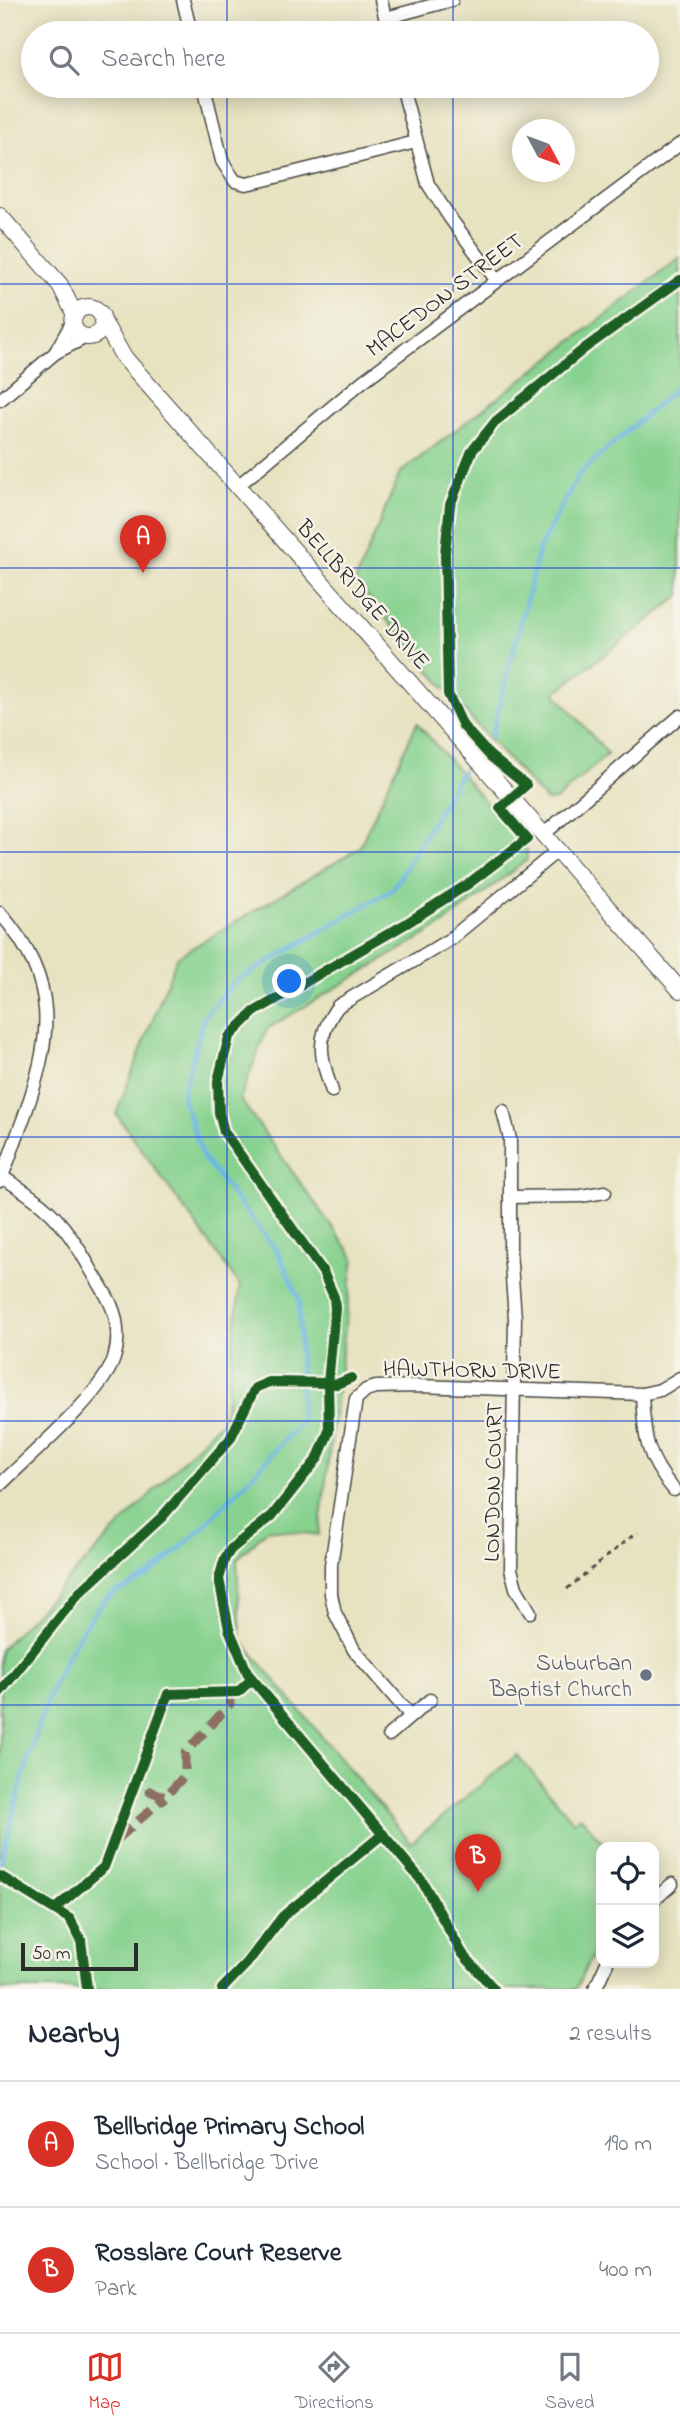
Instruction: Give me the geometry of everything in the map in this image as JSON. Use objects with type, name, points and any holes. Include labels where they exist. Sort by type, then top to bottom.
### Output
[{"type":"street","points":[[183,0],[188,21]]},
{"type":"street","points":[[381,0],[387,21]]},
{"type":"street","points":[[386,18],[453,0]]},
{"type":"street","points":[[207,98],[222,161],[234,181],[246,184],[416,142]]},
{"type":"street","points":[[405,98],[428,184],[497,281]]},
{"type":"street","name":"MACEDON STREET","points":[[239,485],[363,381],[680,144]]},
{"type":"street","points":[[0,216],[60,285],[101,313],[104,323],[100,332],[55,353],[0,400]]},
{"type":"street","points":[[60,285],[77,332],[88,337]]},
{"type":"street","points":[[55,353],[74,318],[83,308],[93,307]]},
{"type":"street","name":"BELLBRIDGE DRIVE","points":[[104,323],[123,356],[680,990]]},
{"type":"street","name":"BELLBRIDGE DRIVE","points":[[88,337],[123,356]]},
{"type":"street","points":[[543,835],[680,716]]},
{"type":"street","points":[[332,1091],[321,1037],[326,1022],[338,1006],[449,940],[557,851]]},
{"type":"street","points":[[0,914],[29,950],[41,978],[47,1010],[43,1049],[33,1091],[1,1179],[32,1195],[56,1215],[106,1295],[116,1318],[118,1338],[114,1359],[95,1389],[0,1485]]},
{"type":"street","name":"LONDON COURT","points":[[503,1111],[510,1139],[514,1390],[511,1569],[516,1588],[530,1612]]},
{"type":"street","points":[[510,1196],[581,1196],[605,1192]]},
{"type":"street","name":"HAWTHORN DRIVE","points":[[411,1716],[354,1650],[335,1613],[331,1594],[331,1565],[356,1399],[366,1390],[376,1387],[642,1394],[660,1390],[680,1378]]},
{"type":"street","points":[[642,1394],[644,1434],[649,1454],[656,1469],[674,1490]]},
{"type":"street","points":[[389,1735],[430,1700]]},
{"type":"street","points":[[659,1896],[672,1884]]},
{"type":"street","points":[[595,1989],[605,1968]]},
{"type":"path","points":[[567,1589],[636,1532]]},
{"type":"path","points":[[132,1800],[141,1788],[141,1773]]},
{"type":"green space","points":[[680,258],[680,596],[555,693],[608,754],[556,800],[546,801],[457,703],[355,582],[400,473]]},
{"type":"green space","points":[[417,723],[527,850],[527,860],[442,925],[267,1029],[240,1099],[354,1257],[319,1535],[268,1529],[237,1559],[241,1640],[411,1843],[517,1755],[573,1821],[580,1816],[603,1842],[596,1842],[596,1947],[576,1989],[0,1989],[0,1650],[224,1418],[240,1286],[116,1114],[177,957],[359,848]]},
{"type":"waterway","points":[[491,737],[540,547],[579,474],[680,385]]},
{"type":"waterway","points":[[0,1865],[38,1728],[64,1662],[81,1631],[107,1598],[146,1577],[191,1539],[301,1421],[299,1299],[278,1252],[203,1158],[182,1096],[204,1017],[234,982],[393,889],[462,771]]},
{"type":"marked path","points":[[147,1790],[165,1797],[185,1775],[185,1753],[230,1704],[229,1693]]},
{"type":"marked path","points":[[118,1839],[165,1797]]},
{"type":"cycle path","points":[[0,1692],[79,1593],[162,1517],[230,1439],[255,1388],[269,1382],[328,1383],[334,1297],[323,1272],[224,1132],[219,1113],[218,1081],[229,1037],[254,1012],[407,923],[468,884],[527,839],[500,808],[526,785],[490,756],[463,726],[448,694],[445,553],[450,505],[472,451],[496,421],[585,348],[680,280]]},
{"type":"cycle path","points":[[351,1378],[337,1384],[328,1383],[329,1431],[318,1458],[272,1516],[231,1549],[225,1558],[219,1579],[229,1629],[248,1674],[422,1881],[462,1953],[494,1989]]},
{"type":"cycle path","points":[[55,1909],[104,1867],[168,1694],[238,1692],[252,1679]]},
{"type":"cycle path","points":[[222,1989],[247,1963],[283,1916],[383,1834]]},
{"type":"cycle path","points":[[0,1876],[70,1919],[81,1940],[87,1989]]},
{"type":"place","name":"Bellbridge Primary School","points":[[143,573]]},
{"type":"place","name":"Suburban Baptist Church","points":[[646,1675]]},
{"type":"place","name":"Rosslare Court Reserve","points":[[478,1892]]}]
